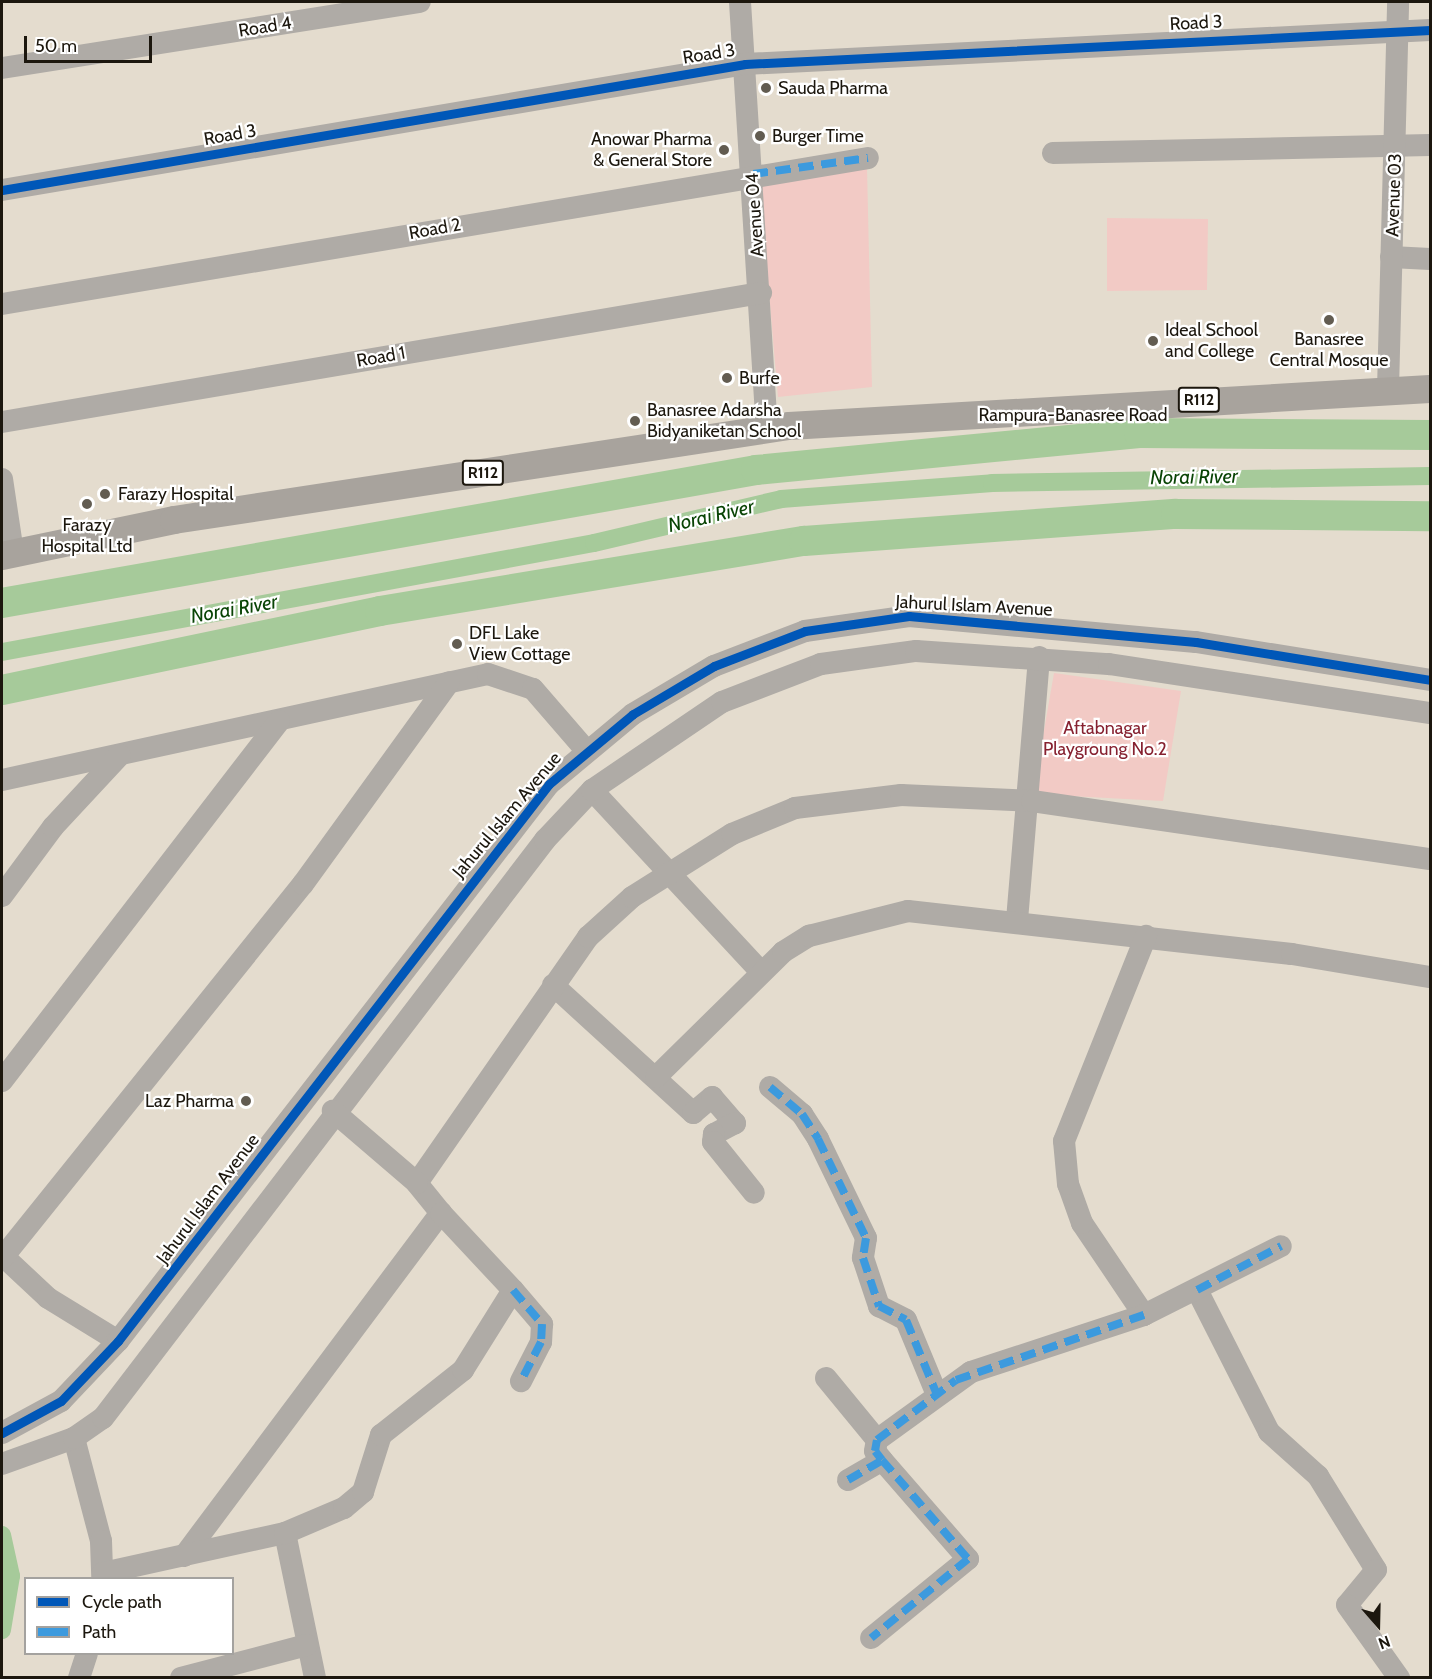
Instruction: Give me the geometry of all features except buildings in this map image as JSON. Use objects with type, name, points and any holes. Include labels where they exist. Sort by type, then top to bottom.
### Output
[{"type":"main road","name":"Rampura-Banasree Road","points":[[7,555],[174,520],[767,429],[967,414],[1388,389],[1431,389]]},
{"type":"main road","name":"Rampura-Banasree Road","points":[[967,414],[1124,418],[1431,407]]},
{"type":"street","name":"Road 4","points":[[2,68],[357,7],[420,2]]},
{"type":"street","name":"Avenue 04","points":[[740,2],[761,293],[767,429]]},
{"type":"street","name":"Avenue 03","points":[[1388,389],[1398,2]]},
{"type":"street","name":"Road 3","points":[[2,190],[745,64],[1397,28],[1431,30]]},
{"type":"street","points":[[1053,153],[1396,143],[1431,145]]},
{"type":"street","name":"Road 2","points":[[2,304],[753,174],[868,158]]},
{"type":"street","points":[[1391,257],[1431,259]]},
{"type":"street","name":"Road 1","points":[[2,422],[761,293]]},
{"type":"street","points":[[2,479],[7,555]]},
{"type":"street","name":"Jahurul Islam Avenue","points":[[2,1432],[61,1401],[118,1341],[549,784],[585,749],[669,691],[746,651],[805,631],[874,618],[1081,629],[1431,680]]},
{"type":"street","points":[[2,1464],[74,1438],[103,1418],[137,1380],[333,1111],[545,840],[592,790],[684,724],[796,670],[852,657],[916,651],[1040,657],[1431,713]]},
{"type":"street","points":[[1017,920],[1040,657]]},
{"type":"street","points":[[2,780],[488,674],[522,681],[585,749]]},
{"type":"street","points":[[118,1341],[48,1298],[2,1256],[303,884],[449,682]]},
{"type":"street","points":[[2,1081],[279,721]]},
{"type":"street","points":[[2,896],[53,827],[120,755]]},
{"type":"street","points":[[592,790],[761,972]]},
{"type":"street","points":[[417,1183],[588,937],[632,897],[732,834],[795,808],[901,795],[1027,800],[1431,859]]},
{"type":"street","points":[[656,1077],[761,972],[809,936],[908,911],[1017,920],[1146,936],[1431,977]]},
{"type":"street","points":[[1144,1315],[1082,1223],[1068,1184],[1064,1141],[1146,936]]},
{"type":"street","points":[[553,985],[693,1113],[709,1097],[734,1121],[714,1134],[713,1142],[754,1193]]},
{"type":"street","points":[[771,1087],[802,1114],[818,1139],[866,1238],[863,1258],[879,1306],[906,1320],[937,1395]]},
{"type":"street","points":[[333,1111],[417,1183],[441,1213],[542,1324],[541,1342],[521,1381]]},
{"type":"street","points":[[184,1556],[441,1213]]},
{"type":"street","points":[[848,1480],[937,1395],[971,1372],[1144,1315],[1281,1246]]},
{"type":"street","points":[[74,1438],[91,1490],[103,1576],[285,1533],[344,1508],[363,1492],[381,1434],[463,1370],[513,1290]]},
{"type":"street","points":[[1197,1290],[1269,1432],[1318,1476],[1376,1570],[1347,1605],[1399,1677]]},
{"type":"street","points":[[826,1378],[880,1450],[968,1559],[871,1638]]},
{"type":"street","points":[[285,1533],[315,1677]]},
{"type":"street","points":[[182,1677],[307,1645]]},
{"type":"street","points":[[79,1677],[86,1655]]},
{"type":"green space","points":[[867,168],[872,387],[778,397],[759,177]]},
{"type":"green space","points":[[1107,218],[1208,219],[1207,290],[1107,291]]},
{"type":"green space","name":"Aftabnagar Playgroung No.2","points":[[1054,673],[1181,691],[1163,801],[1033,794]]},
{"type":"waterway","name":"Norai River","points":[[2,603],[756,470],[1139,433],[1430,435]]},
{"type":"waterway","name":"Norai River","points":[[2,652],[594,543],[781,499],[992,483],[1430,476]]},
{"type":"waterway","name":"Norai River","points":[[2,690],[380,611],[804,541],[1176,514],[1430,516]]},
{"type":"waterway","points":[[2,1535],[11,1576],[2,1630]]},
{"type":"marked path","points":[[753,174],[868,158]]},
{"type":"marked path","points":[[770,1087],[802,1114],[818,1139],[866,1238],[863,1258],[879,1306],[906,1320],[937,1395]]},
{"type":"marked path","points":[[1197,1290],[1281,1246]]},
{"type":"marked path","points":[[513,1290],[542,1324],[541,1342],[521,1381]]},
{"type":"marked path","points":[[882,1460],[875,1451],[877,1440],[956,1380],[1144,1315]]},
{"type":"marked path","points":[[848,1480],[882,1460],[968,1559],[871,1638]]},
{"type":"cycle path","points":[[2,190],[745,64],[1430,30]]},
{"type":"cycle path","points":[[2,1433],[61,1401],[118,1341],[549,784],[633,714],[714,666],[805,631],[909,616],[1196,642],[1430,680]]},
{"type":"place","name":"Sauda Pharma","points":[[766,88]]},
{"type":"place","name":"Burger Time","points":[[760,136]]},
{"type":"place","name":"Anowar Pharma & General Store","points":[[724,150]]},
{"type":"place","name":"Banasree Central Mosque","points":[[1329,320]]},
{"type":"place","name":"Ideal School and College","points":[[1153,341]]},
{"type":"place","name":"Burfe","points":[[727,378]]},
{"type":"place","name":"Banasree Adarsha Bidyaniketan School","points":[[635,421]]},
{"type":"place","name":"Farazy Hospital","points":[[105,494]]},
{"type":"place","name":"Farazy Hospital Ltd","points":[[87,504]]},
{"type":"place","name":"DFL Lake View Cottage","points":[[457,644]]},
{"type":"place","name":"Laz Pharma","points":[[246,1101]]}]
